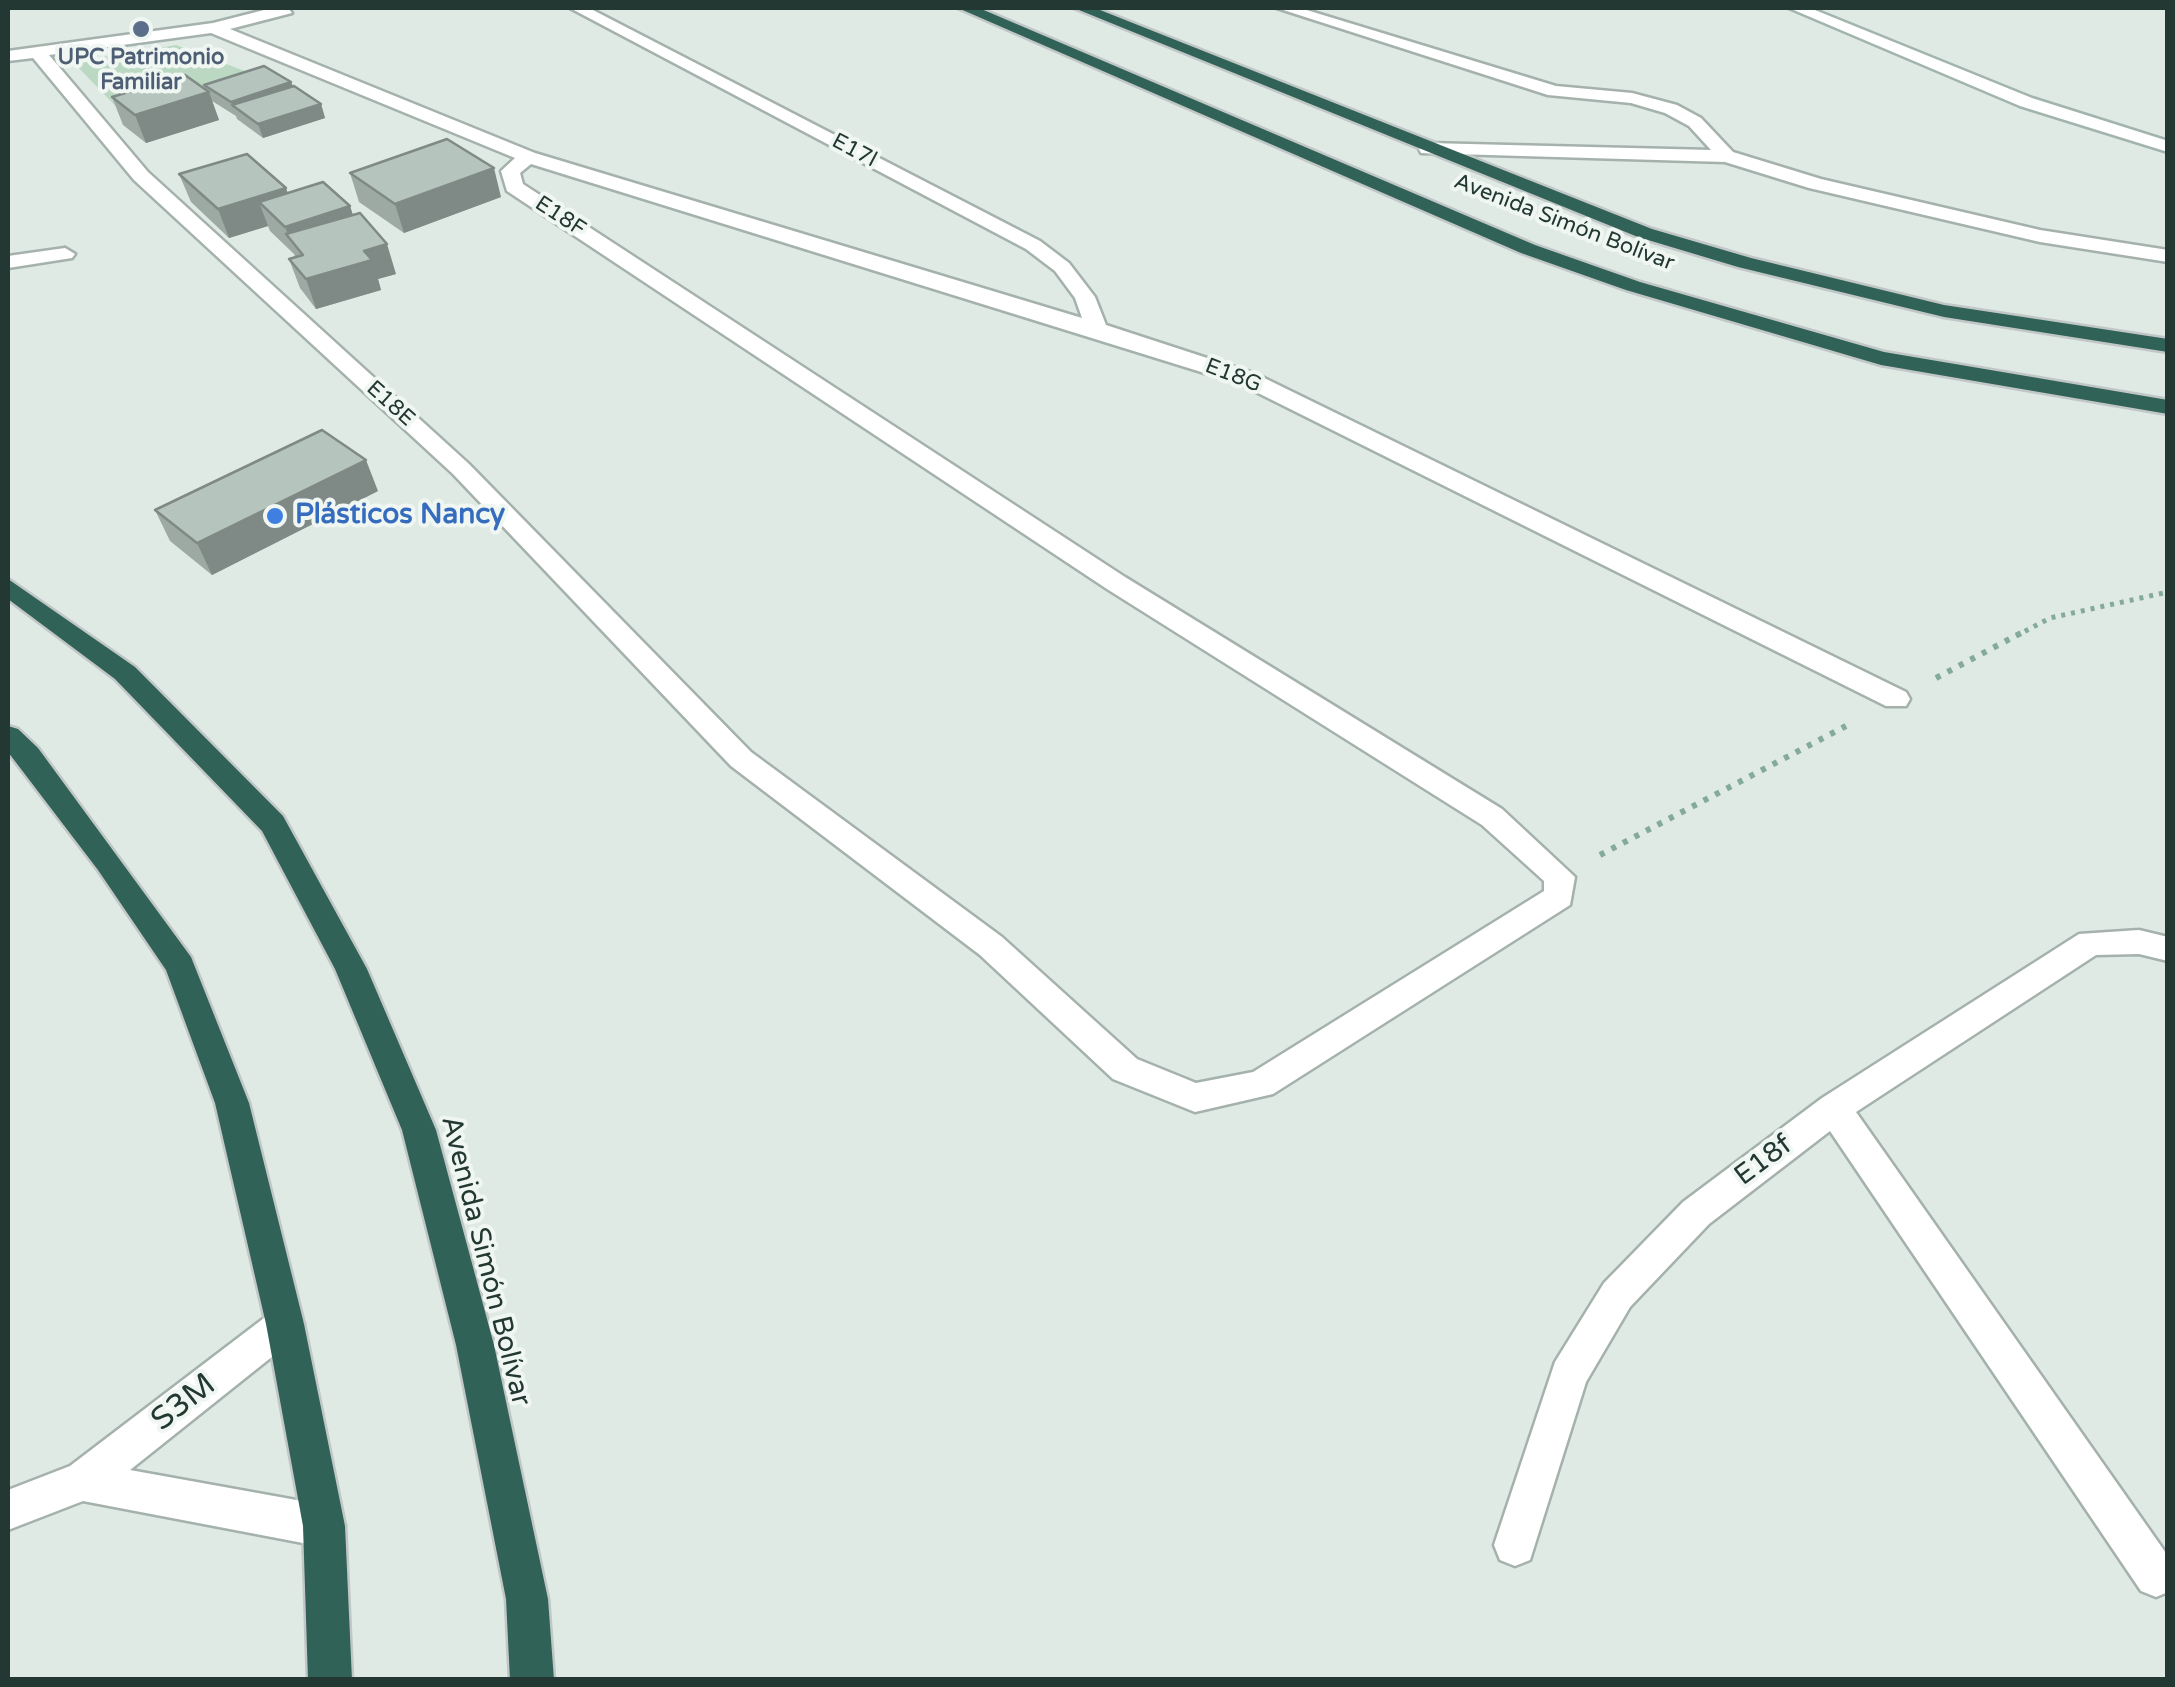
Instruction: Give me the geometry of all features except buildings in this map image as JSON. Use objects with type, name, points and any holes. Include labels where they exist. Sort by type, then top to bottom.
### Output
[{"type":"highway","name":"Avenida Simón Bolívar","points":[[966,8],[1528,249],[1633,286],[1881,358],[2161,409]]},
{"type":"highway","name":"Avenida Simón Bolívar","points":[[1082,8],[1575,208],[1745,263],[1944,312],[2168,346]]},
{"type":"highway","name":"Avenida Simón Bolívar","points":[[8,587],[125,674],[273,824],[351,969],[419,1130],[470,1327],[527,1599],[532,1680]]},
{"type":"highway","points":[[8,736],[28,755],[109,862],[180,966],[232,1103],[285,1324],[324,1526],[330,1680]]},
{"type":"street","name":"E17l","points":[[578,8],[1033,245],[1062,267],[1085,297],[1097,328]]},
{"type":"street","points":[[1284,8],[1554,91],[1632,98],[1671,109],[1695,122],[1726,156]]},
{"type":"street","points":[[1797,8],[2026,102],[2168,147]]},
{"type":"street","points":[[8,56],[212,28],[282,10]]},
{"type":"street","name":"E18F","points":[[212,28],[528,157],[510,171],[514,187],[924,456]]},
{"type":"street","name":"E18E","points":[[37,52],[141,176],[461,468],[741,759],[991,946],[1125,1069],[1195,1098],[1260,1084],[1559,898],[1560,877],[1492,817],[1116,584],[924,456]]},
{"type":"street","points":[[1428,149],[1726,156],[1816,184],[2040,236],[2168,256]]},
{"type":"street","name":"E18G","points":[[528,157],[1097,328],[1248,379],[1896,699]]},
{"type":"street","points":[[8,262],[65,254]]},
{"type":"street","name":"E18f","points":[[1515,1545],[1568,1376],[1618,1295],[1696,1213],[1834,1108],[2090,942],[2139,942],[2168,950]]},
{"type":"street","points":[[1834,1108],[2156,1576]]},
{"type":"street","name":"S3M","points":[[8,1510],[83,1481],[285,1324]]},
{"type":"street","points":[[83,1481],[324,1526]]},
{"type":"green space","points":[[176,45],[266,79],[128,119],[73,62]]},
{"type":"place","name":"UPC Patrimonio Familiar","points":[[141,29]]},
{"type":"place","name":"Plásticos Nancy","points":[[275,516]]}]
